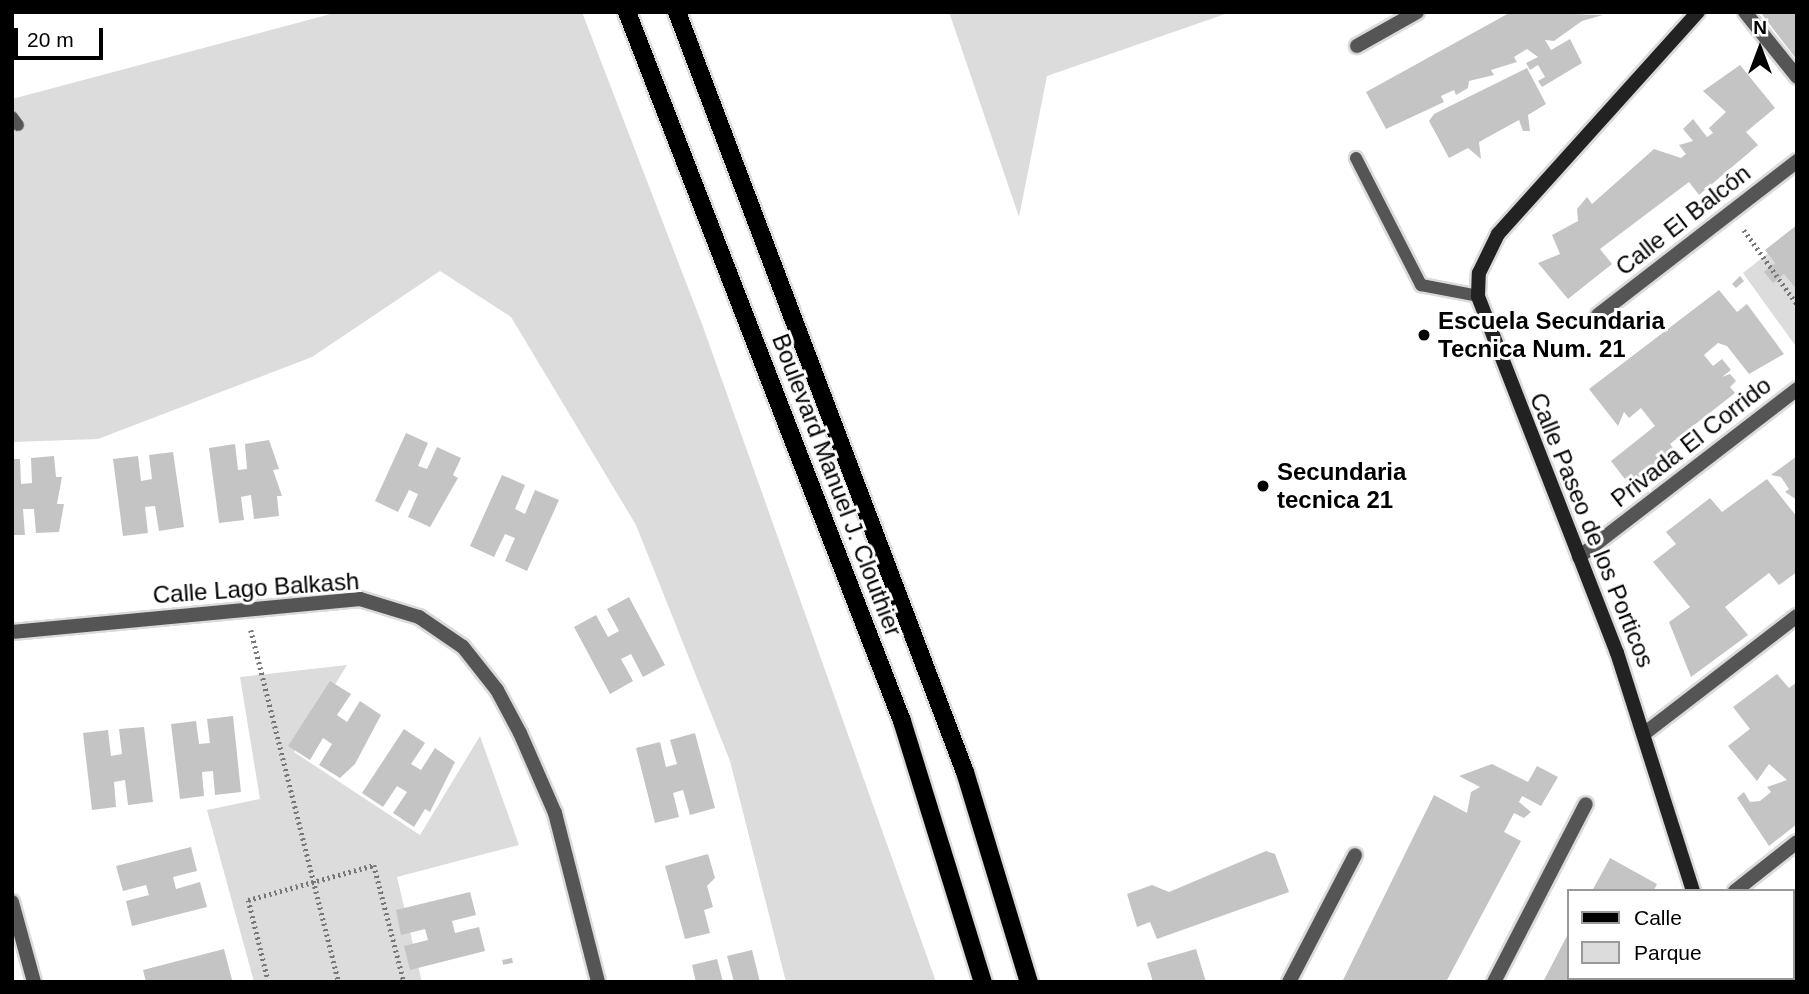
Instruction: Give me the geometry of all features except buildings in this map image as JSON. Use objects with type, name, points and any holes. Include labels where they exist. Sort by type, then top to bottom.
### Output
[{"type":"main road","name":"Boulevard Manuel J. Clouthier","points":[[627,12],[902,721],[984,982]]},
{"type":"main road","name":"Boulevard Manuel J. Clouthier","points":[[677,12],[965,772],[1029,982]]},
{"type":"street","points":[[1357,46],[1418,12]]},
{"type":"street","points":[[1478,296],[1479,274],[1498,234],[1698,12]]},
{"type":"street","points":[[1745,12],[1797,77]]},
{"type":"street","name":"Calle El Balcón","points":[[1598,316],[1797,161]]},
{"type":"street","name":"Calle Paseo de los Porticos","points":[[1478,296],[1645,733],[1692,889]]},
{"type":"street","name":"Privada El Corrido","points":[[1579,557],[1797,389]]},
{"type":"street","name":"Calle Lago Balkash","points":[[12,632],[359,599],[419,617],[463,647],[497,690],[555,813],[598,982]]},
{"type":"street","points":[[1645,733],[1797,615]]},
{"type":"street","points":[[1493,982],[1586,804]]},
{"type":"street","points":[[1738,889],[1797,842]]},
{"type":"street","points":[[1289,982],[1355,855]]},
{"type":"street","points":[[12,902],[34,982]]},
{"type":"lane","points":[[1356,158],[1421,285],[1478,296]]},
{"type":"path","points":[[1731,213],[1797,304]]},
{"type":"path","points":[[246,609],[339,982]]},
{"type":"path","points":[[268,982],[248,900],[374,866],[404,982]]},
{"type":"green space","points":[[338,12],[582,12],[702,324],[936,982],[786,982],[730,761],[636,525],[511,317],[440,271],[312,357],[98,439],[12,442],[12,99]]},
{"type":"green space","points":[[949,12],[1231,12],[1047,76],[1019,217]]},
{"type":"green space","points":[[1776,247],[1797,277],[1797,348],[1743,273]]},
{"type":"green space","points":[[347,665],[294,752],[420,835],[480,736],[519,845],[397,877],[422,982],[254,982],[207,810],[260,799],[240,677]]},
{"type":"place","name":"Escuela Secundaria Tecnica Num. 21","points":[[1424,335]]},
{"type":"place","name":"Secundaria tecnica 21","points":[[1263,486]]}]
